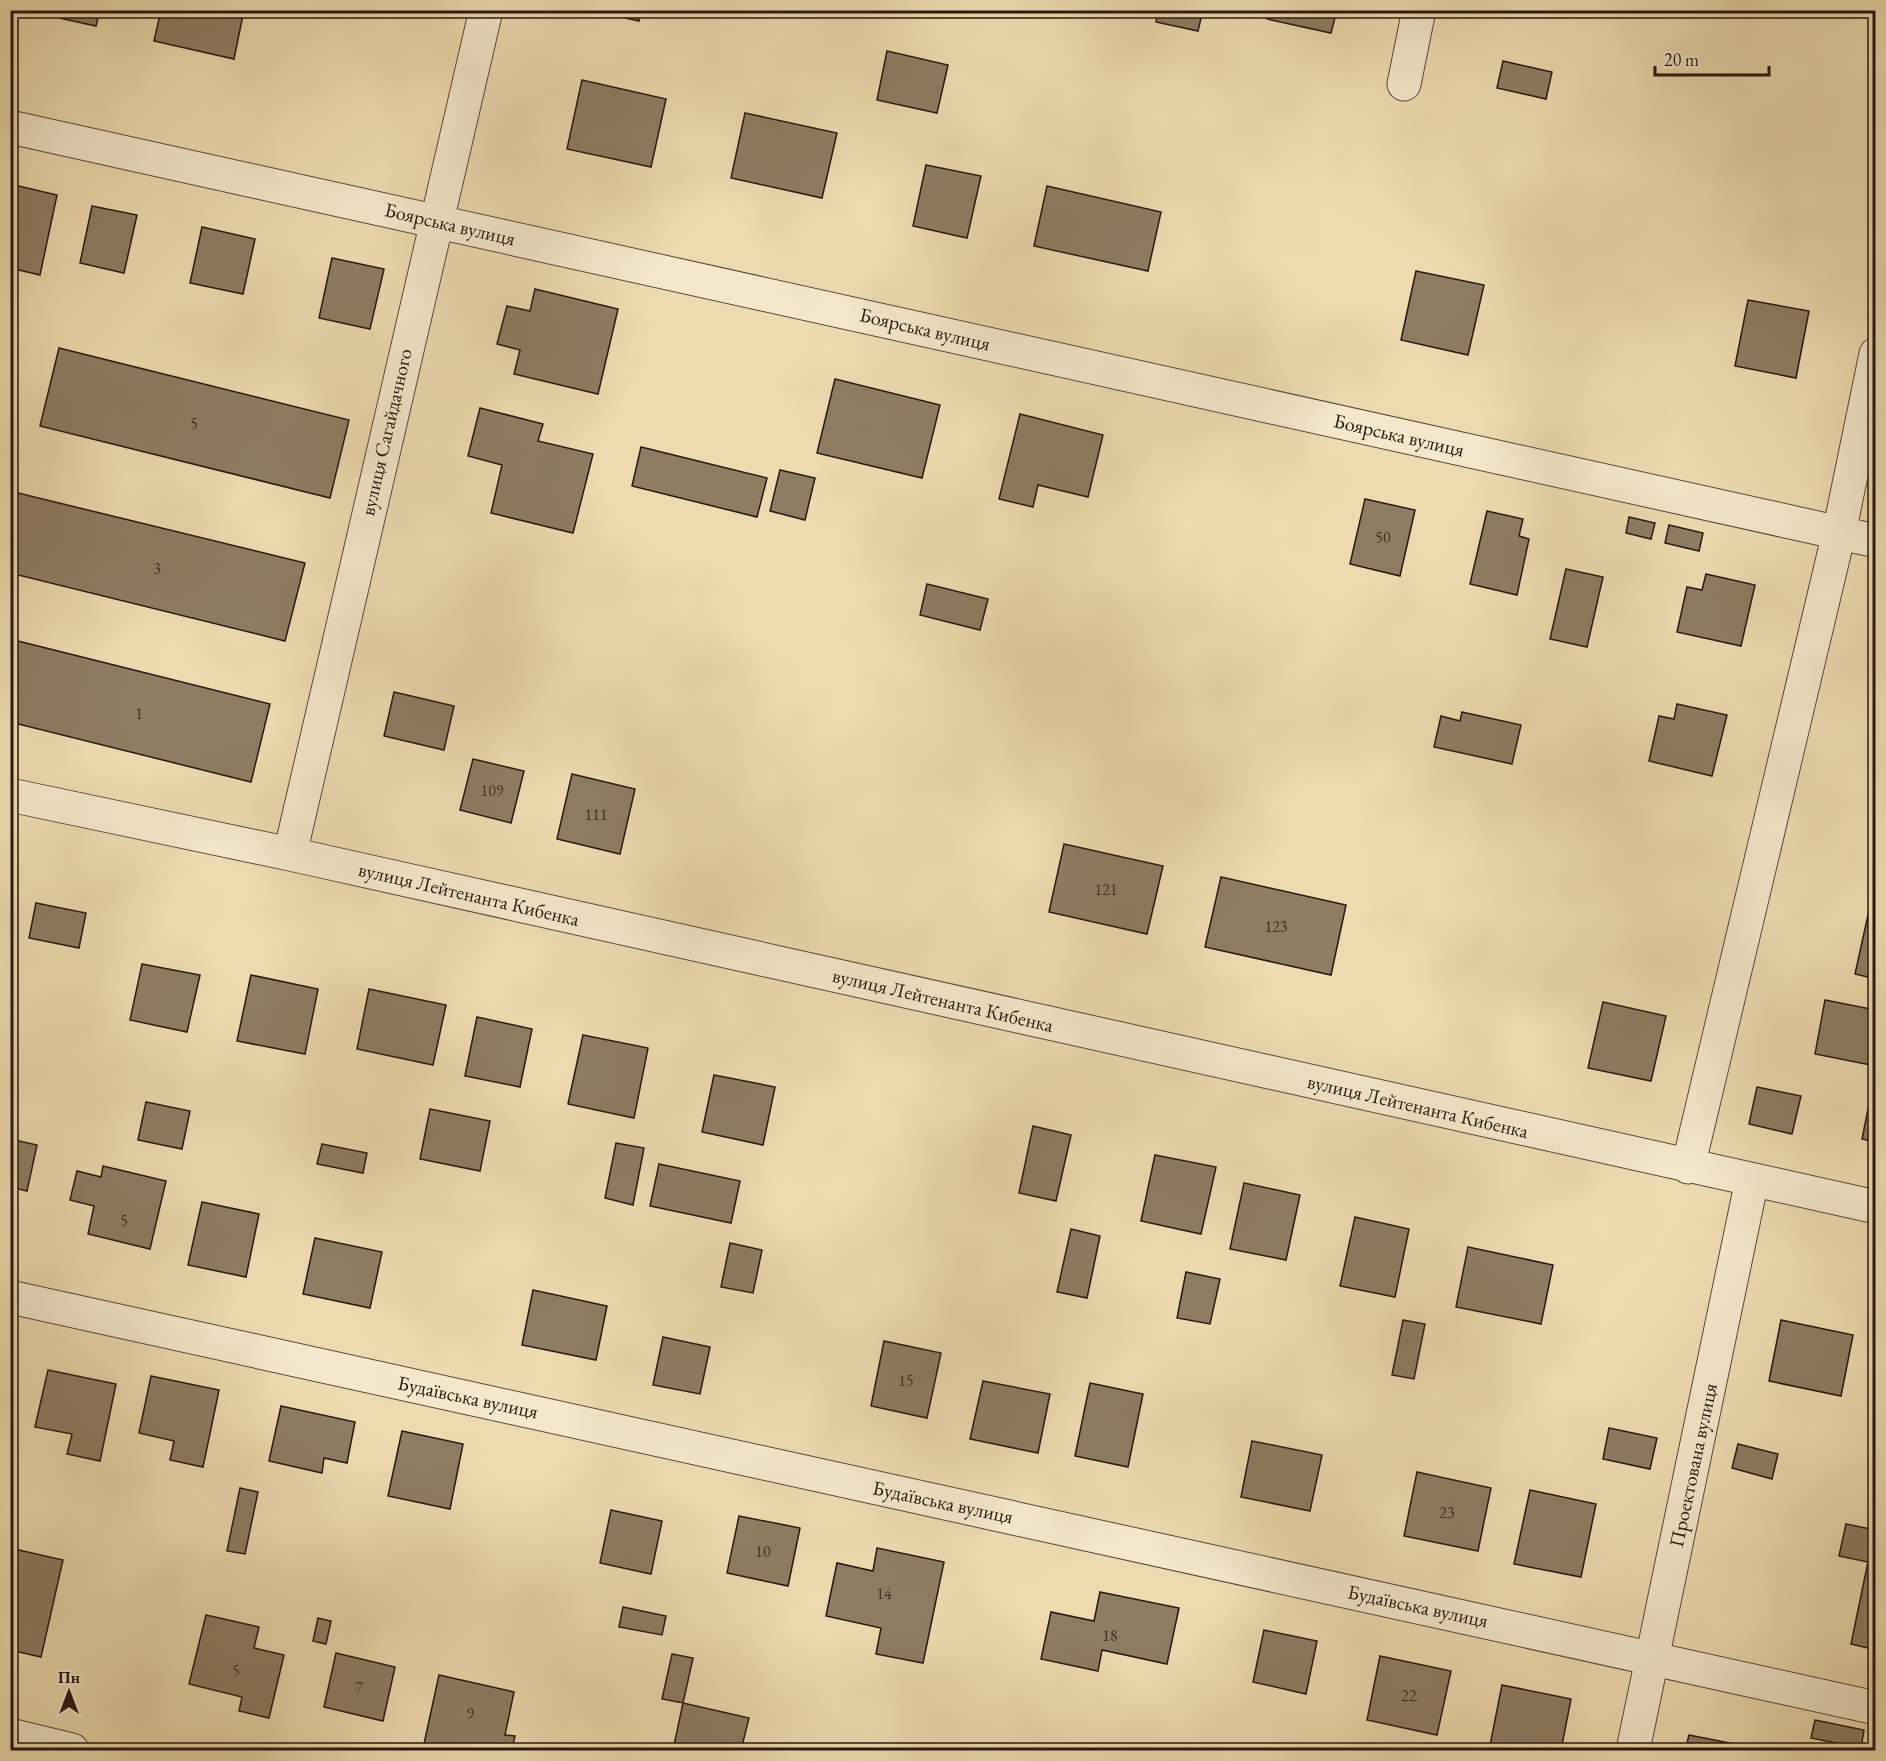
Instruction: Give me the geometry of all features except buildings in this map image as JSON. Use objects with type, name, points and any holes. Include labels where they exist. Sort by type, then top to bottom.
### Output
[{"type":"street","name":"вулиця Сагайдачного","points":[[290,854],[435,220],[486,10]]},
{"type":"street","points":[[1404,84],[1419,10]]},
{"type":"street","name":"Боярська вулиця","points":[[10,127],[1875,541]]},
{"type":"street","points":[[1688,1167],[1839,533],[1875,354]]},
{"type":"street","name":"вулиця Лейтенанта Кибенка","points":[[10,795],[290,854],[1875,1207]]},
{"type":"street","name":"Проектована вулиця","points":[[1633,1750],[1752,1180]]},
{"type":"street","name":"Будаївська вулиця","points":[[10,1297],[1875,1708]]},
{"type":"street","points":[[10,1734],[72,1750]]}]
